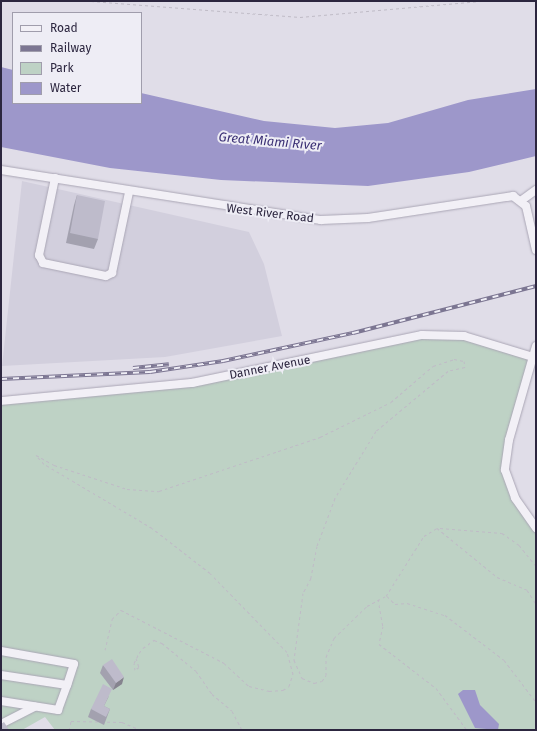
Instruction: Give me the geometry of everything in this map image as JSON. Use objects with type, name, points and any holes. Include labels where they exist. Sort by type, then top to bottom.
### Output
[{"type":"street","name":"West River Road","points":[[1,170],[55,178],[129,192],[320,220],[368,218],[501,196],[522,200]]},
{"type":"street","points":[[55,178],[39,255],[43,263],[106,276],[112,273],[129,192]]},
{"type":"street","points":[[536,190],[522,200],[536,250]]},
{"type":"street","name":"Danner Avenue","points":[[1,401],[192,383],[422,335],[464,336],[535,358]]},
{"type":"street","points":[[536,346],[535,358],[509,440],[505,470],[514,498],[536,528]]},
{"type":"street","points":[[1,651],[74,664],[58,710],[1,701]]},
{"type":"street","points":[[1,675],[67,684]]},
{"type":"street","points":[[1,724],[35,707]]},
{"type":"path","points":[[91,1],[300,17],[480,1]]},
{"type":"path","points":[[105,650],[112,619],[121,610],[224,663],[249,686],[269,691],[283,690],[289,686],[293,674],[287,652],[210,573],[152,528],[44,464],[36,455],[54,466],[131,490],[159,491],[320,437],[394,400],[433,366],[462,360],[465,367],[448,372],[376,431],[331,504],[317,546],[311,578],[304,589],[292,651],[300,677],[314,682],[323,679],[326,657],[334,638],[378,599],[386,596],[424,536],[437,528],[502,533],[519,545],[536,566]]},
{"type":"path","points":[[437,528],[497,577],[529,592],[536,604]]},
{"type":"path","points":[[386,596],[395,604],[407,603],[445,615],[504,660],[536,702]]},
{"type":"path","points":[[378,599],[383,624],[378,644],[436,688],[467,730]]},
{"type":"path","points":[[136,658],[139,667],[135,670],[133,665],[136,658],[152,641],[162,643],[198,673],[212,694],[232,711],[242,730]]},
{"type":"path","points":[[69,730],[71,721],[122,722],[141,730]]},
{"type":"shaded area","points":[[22,181],[249,232],[264,264],[282,336],[165,357],[2,366]]},
{"type":"green space","points":[[442,334],[533,358],[509,440],[507,481],[536,528],[536,730],[55,730],[45,717],[22,730],[1,730],[1,401],[145,389]]},
{"type":"water","name":"Great Miami River","points":[[1,67],[12,70],[12,104],[142,104],[142,93],[264,121],[335,128],[388,123],[468,100],[536,89],[536,156],[469,172],[368,186],[221,180],[110,168],[1,147]]},
{"type":"water","points":[[463,690],[475,690],[480,705],[499,724],[498,730],[475,728],[458,694]]},
{"type":"building","points":[[77,195],[105,201],[98,239],[70,233]]},
{"type":"building","points":[[112,659],[124,677],[116,683],[103,665]]},
{"type":"building","points":[[103,684],[112,689],[104,706],[110,709],[106,717],[91,709]]},
{"type":"building","points":[[4,722],[9,730],[1,730],[1,724]]},
{"type":"railway","points":[[1,379],[150,372],[223,361],[353,333],[536,286]]},
{"type":"railway","points":[[133,368],[169,364]]}]
